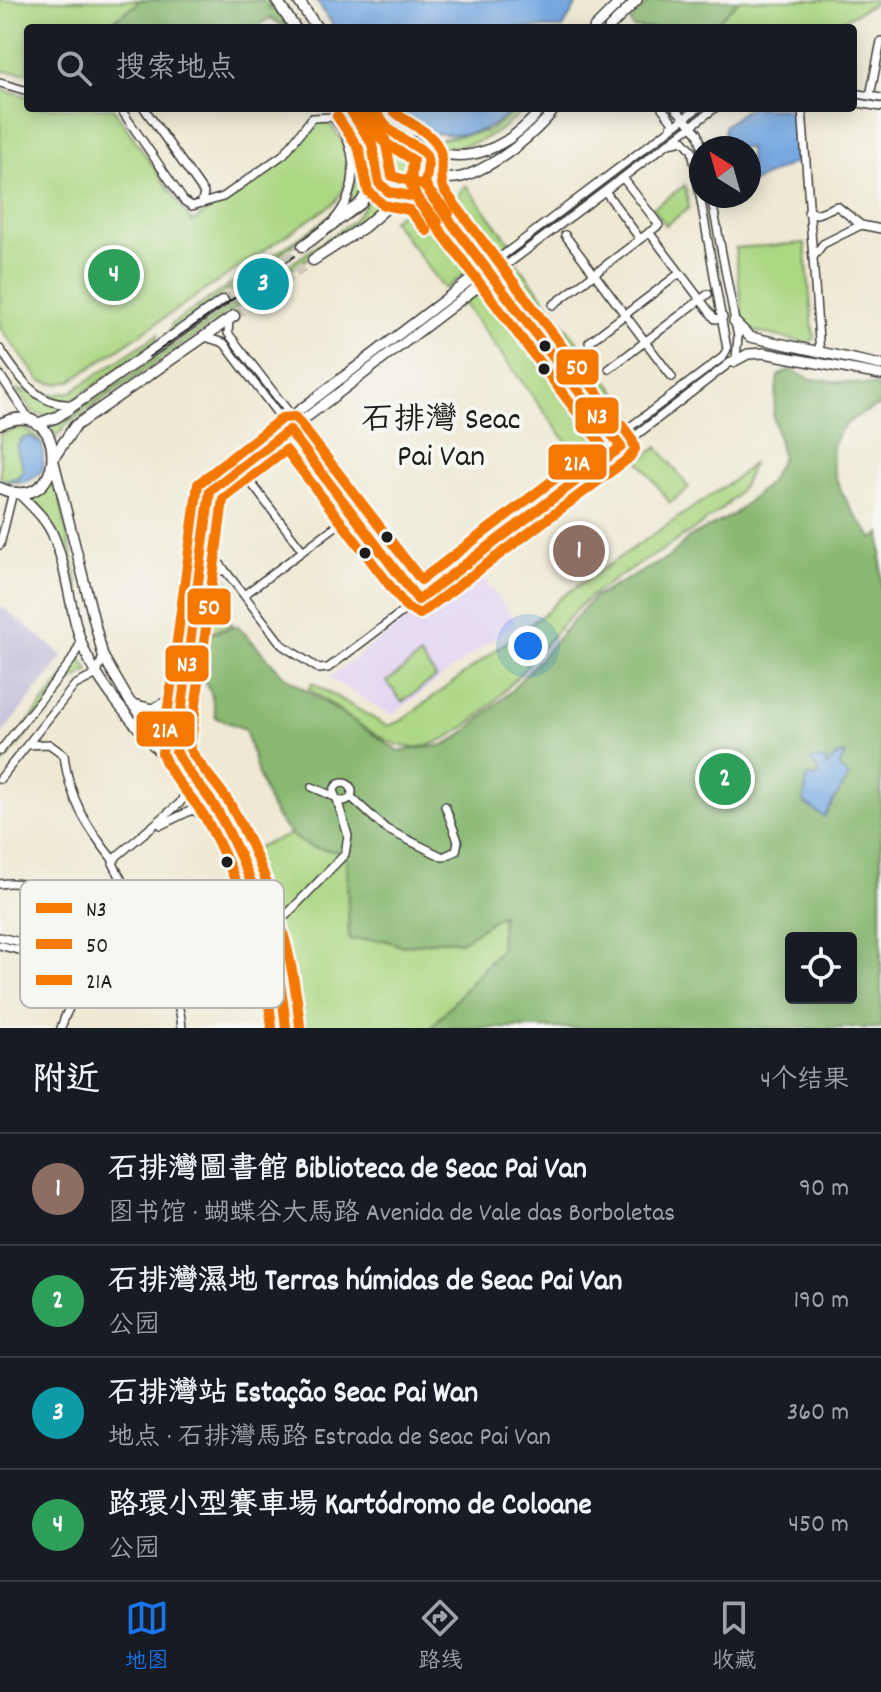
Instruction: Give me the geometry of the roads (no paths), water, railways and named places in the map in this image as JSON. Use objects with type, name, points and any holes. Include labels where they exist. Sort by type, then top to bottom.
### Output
[{"type":"main road","points":[[276,0],[292,24]]},
{"type":"main road","points":[[298,0],[314,24]]},
{"type":"main road","points":[[303,246],[361,203],[376,177],[376,159],[370,139],[352,112]]},
{"type":"main road","points":[[313,260],[426,181],[430,164],[413,143],[384,124],[375,112]]},
{"type":"main road","points":[[376,159],[392,142],[413,143]]},
{"type":"main road","points":[[376,177],[384,188],[406,195]]},
{"type":"main road","points":[[34,423],[76,404],[223,301]]},
{"type":"main road","points":[[0,488],[16,492],[42,484],[75,426],[232,318]]},
{"type":"main road","points":[[0,424],[13,419],[34,423],[50,438],[54,460]]},
{"type":"street","points":[[598,24],[622,0]]},
{"type":"street","points":[[613,24],[637,0]]},
{"type":"street","points":[[870,96],[881,41]]},
{"type":"street","points":[[0,83],[24,90]]},
{"type":"street","points":[[857,94],[881,98]]},
{"type":"street","points":[[857,103],[881,107]]},
{"type":"street","points":[[123,112],[186,203],[192,206],[223,197],[284,154],[312,118],[325,115],[339,125],[348,142],[354,168],[344,205],[321,233]]},
{"type":"street","points":[[147,112],[204,193],[202,201]]},
{"type":"street","points":[[413,143],[439,156],[475,155],[509,138],[538,112]]},
{"type":"street","points":[[485,275],[426,181],[463,177],[483,167],[530,136],[552,112]]},
{"type":"street","points":[[665,112],[672,121],[670,129]]},
{"type":"street","points":[[678,112],[697,136]]},
{"type":"street","points":[[178,757],[178,731],[195,586],[199,487],[485,275],[693,112]]},
{"type":"street","points":[[485,275],[623,178],[710,112]]},
{"type":"street","points":[[802,112],[820,354]]},
{"type":"street","points":[[703,136],[707,114]]},
{"type":"street","points":[[141,139],[158,128]]},
{"type":"street","points":[[194,552],[214,559],[229,574],[282,645],[323,669],[422,597],[723,357],[727,341],[692,150],[683,140],[669,143]]},
{"type":"street","points":[[553,305],[659,225],[623,178]]},
{"type":"street","points":[[605,191],[640,239]]},
{"type":"street","points":[[406,195],[427,208],[485,275],[613,446]]},
{"type":"street","points":[[808,212],[817,214],[837,206],[861,225],[881,229]]},
{"type":"street","points":[[713,208],[739,347],[733,362]]},
{"type":"street","points":[[813,257],[823,244],[861,225]]},
{"type":"street","points":[[649,232],[715,319],[723,317]]},
{"type":"street","points":[[565,235],[672,377]]},
{"type":"street","points":[[589,342],[680,273]]},
{"type":"street","points":[[609,369],[708,294]]},
{"type":"street","points":[[232,318],[228,333],[352,514],[422,597]]},
{"type":"street","points":[[734,321],[750,337],[881,365]]},
{"type":"street","points":[[200,340],[212,337],[224,343],[419,581],[428,579],[748,354],[764,353],[881,375]]},
{"type":"street","points":[[0,349],[31,390],[58,404],[76,404]]},
{"type":"street","points":[[0,375],[34,423]]},
{"type":"street","points":[[168,764],[166,743],[173,689],[194,552],[206,498],[214,486],[290,422]]},
{"type":"street","points":[[54,460],[103,656],[130,702],[202,785],[219,814],[247,880]]},
{"type":"street","points":[[239,467],[303,551]]},
{"type":"street","points":[[0,545],[16,492],[38,511],[54,536],[81,642],[97,674],[123,713],[183,781],[207,817],[232,880]]},
{"type":"street","points":[[244,595],[352,514]]},
{"type":"street","points":[[195,586],[205,571],[217,569],[229,574]]},
{"type":"street","points":[[413,576],[422,597]]},
{"type":"street","points":[[0,751],[72,660],[81,642]]},
{"type":"street","points":[[0,779],[75,685],[97,674],[103,656]]},
{"type":"street","points":[[130,702],[144,709],[159,707],[173,689]]},
{"type":"street","points":[[166,743],[178,731]]},
{"type":"street","points":[[147,740],[166,743]]},
{"type":"street","points":[[27,745],[49,744],[64,755],[66,778],[77,808],[114,861],[119,880]]},
{"type":"street","points":[[114,861],[183,798],[183,781]]},
{"type":"street","points":[[284,917],[345,854],[348,836],[336,798],[337,786],[345,783],[352,788],[351,797],[346,801],[336,798],[312,787]]},
{"type":"street","points":[[351,797],[386,829],[443,857],[456,851],[458,841],[445,806]]},
{"type":"street","points":[[148,832],[192,810],[207,817]]},
{"type":"street","points":[[0,884],[20,884]]},
{"type":"street","points":[[0,937],[20,942]]},
{"type":"street","points":[[0,945],[20,951]]},
{"type":"street","points":[[284,1001],[286,1028]]},
{"type":"street","points":[[61,1028],[70,1008]]},
{"type":"street","points":[[177,1008],[182,1028]]},
{"type":"street","points":[[271,1008],[274,1028]]},
{"type":"water","points":[[316,0],[579,0],[565,24],[332,24]]},
{"type":"water","points":[[397,112],[511,112],[480,131],[438,133],[434,136],[398,117]]},
{"type":"water","points":[[743,112],[795,112],[798,161],[761,178],[761,136],[724,136],[724,126]]},
{"type":"water","points":[[30,436],[43,446],[43,469],[26,481],[5,480],[21,474],[23,466],[17,446],[23,438]]},
{"type":"water","points":[[845,754],[839,768],[849,776],[824,817],[803,802],[808,775],[815,779],[820,772],[811,760],[826,760],[826,767],[836,756]]},
{"type":"tunnel","points":[[223,301],[303,246]]},
{"type":"tunnel","points":[[234,316],[313,260]]},
{"type":"tram line","points":[[149,357],[295,256]]},
{"type":"place","name":"路環小型賽車場 Kartódromo de Coloane","points":[[114,275]]},
{"type":"place","name":"石排灣站 Estação Seac Pai Wan","points":[[263,284]]},
{"type":"place","name":"石排灣圖書館 Biblioteca de Seac Pai Van","points":[[579,551]]},
{"type":"place","name":"石排灣濕地 Terras húmidas de Seac Pai Van","points":[[725,779]]},
{"type":"district","name":"石排灣 Seac Pai Van","points":[[441,436]]}]
